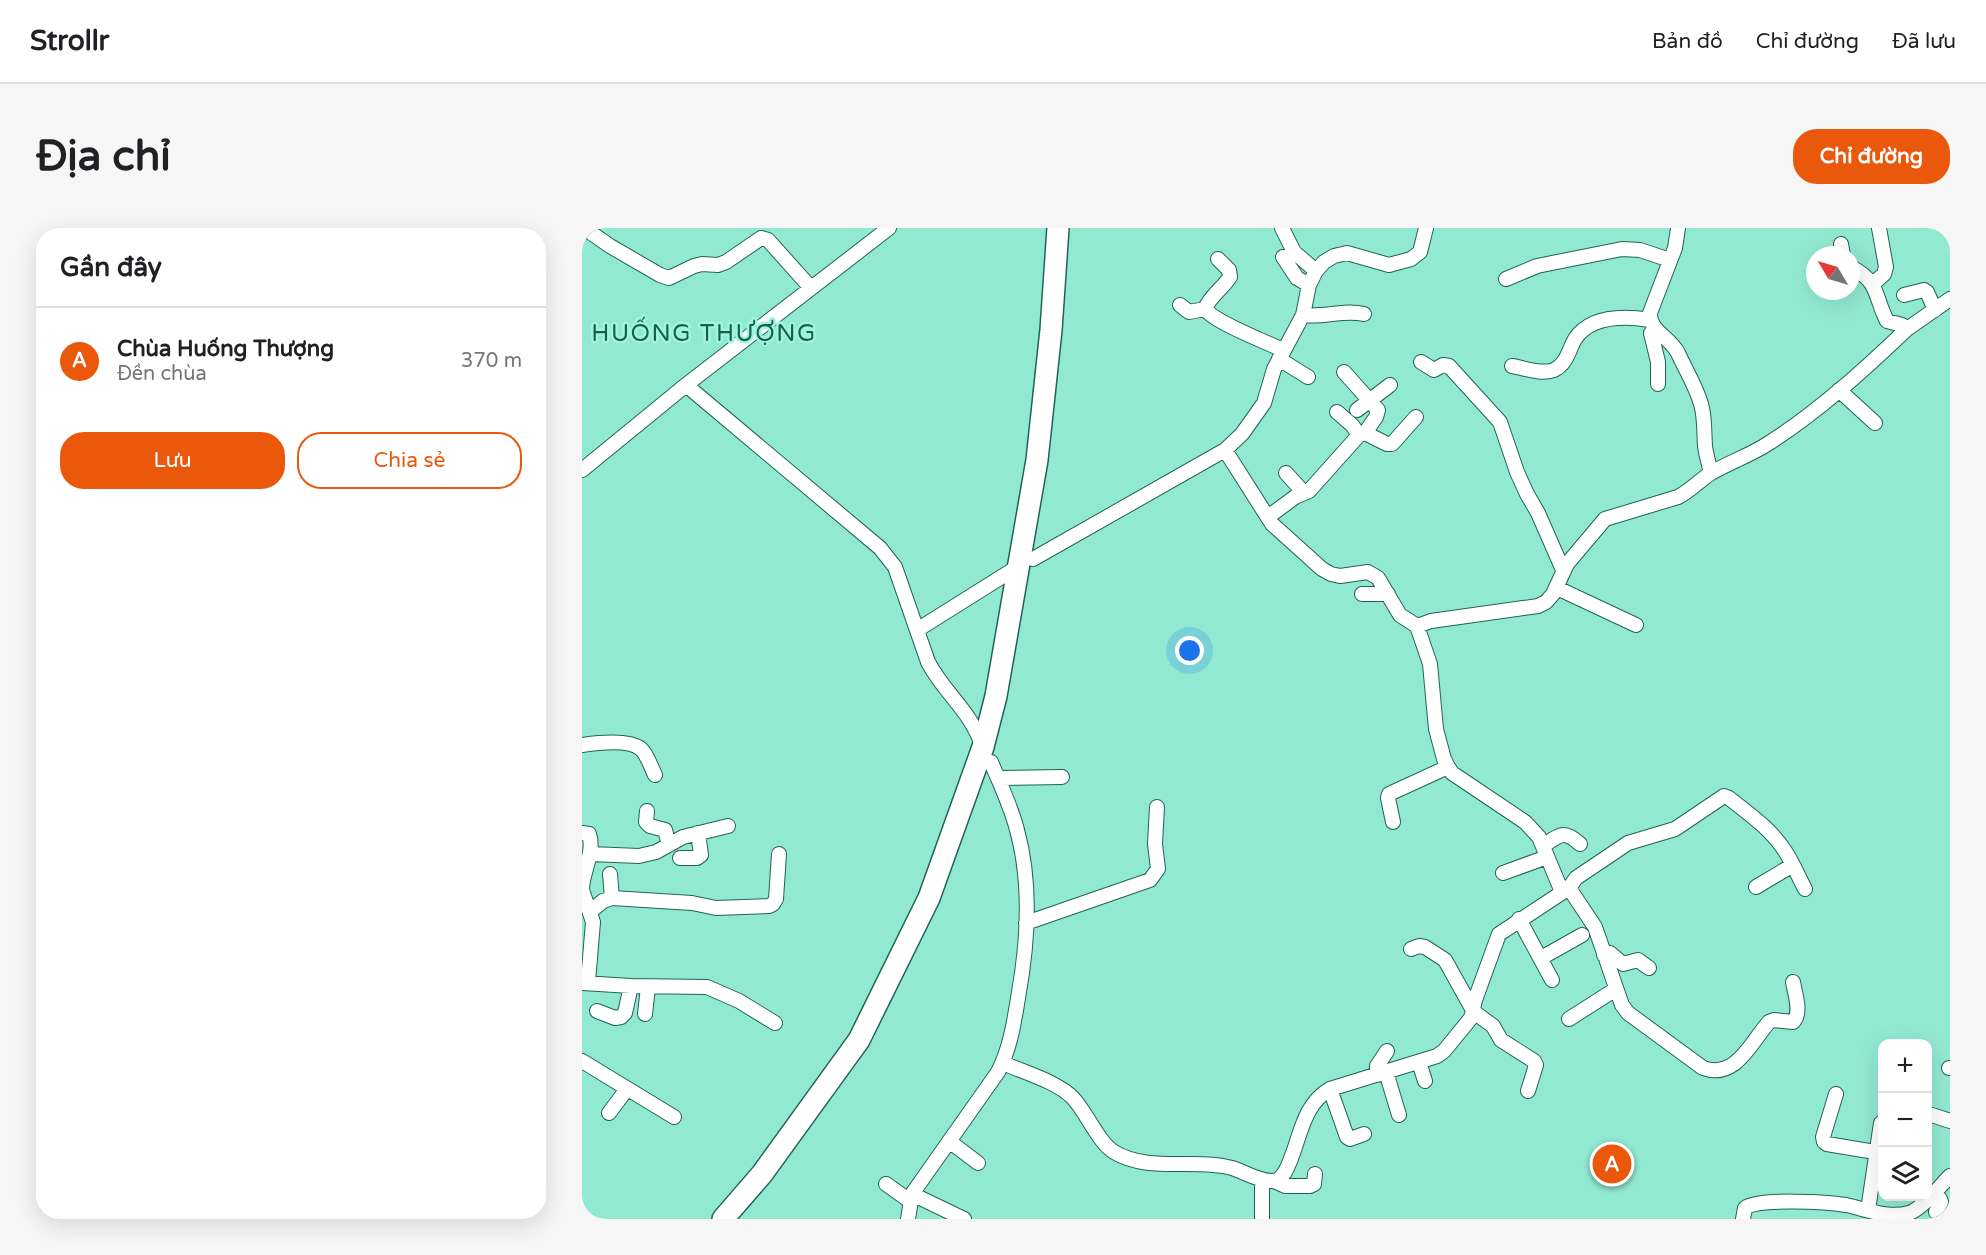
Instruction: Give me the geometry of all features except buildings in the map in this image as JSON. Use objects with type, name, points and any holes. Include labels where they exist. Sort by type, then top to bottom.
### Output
[{"type":"highway","points":[[723,1219],[762,1174],[859,1040],[929,898],[942,877],[991,762],[1026,563],[1062,236]]},
{"type":"highway","points":[[739,1219],[770,1184],[871,1046],[938,902],[942,877]]},
{"type":"street","points":[[584,228],[610,246],[669,278],[694,266],[718,265],[726,262],[761,238],[768,240],[811,288]]},
{"type":"street","points":[[582,470],[686,385],[890,228]]},
{"type":"street","points":[[1282,228],[1294,252],[1316,271]]},
{"type":"street","points":[[917,630],[1026,563],[1225,450],[1242,434],[1264,403],[1281,354],[1303,315],[1309,285],[1324,262],[1334,256],[1347,254],[1389,266],[1411,259],[1420,252],[1426,228]]},
{"type":"street","points":[[1658,384],[1658,362],[1651,333],[1650,313],[1675,248],[1678,228]]},
{"type":"street","points":[[1873,284],[1884,274],[1886,267],[1879,228]]},
{"type":"street","points":[[1506,279],[1537,266],[1622,249],[1640,250],[1670,260]]},
{"type":"street","points":[[1282,257],[1297,278],[1309,285]]},
{"type":"street","points":[[1205,309],[1230,277],[1229,270],[1218,259]]},
{"type":"street","points":[[1860,272],[1873,284],[1887,321],[1902,325],[1907,329]]},
{"type":"street","points":[[1904,295],[1924,290],[1935,310]]},
{"type":"street","points":[[1417,626],[1442,620],[1538,606],[1546,602],[1557,588],[1563,570],[1605,519],[1687,493],[1711,473],[1766,445],[1797,424],[1839,390],[1907,329],[1950,299]]},
{"type":"street","points":[[1180,305],[1190,312],[1205,309]]},
{"type":"street","points":[[1205,309],[1221,322],[1281,354],[1308,377]]},
{"type":"street","points":[[1303,315],[1320,317],[1355,312],[1364,314]]},
{"type":"street","points":[[1512,366],[1545,372],[1554,370],[1567,356],[1580,333],[1606,319],[1629,318],[1652,325],[1675,347],[1699,398],[1702,407],[1705,449],[1711,473]]},
{"type":"street","points":[[1421,362],[1434,370],[1443,365],[1449,366],[1500,422],[1520,479],[1563,570]]},
{"type":"street","points":[[1268,517],[1295,497],[1314,487],[1378,414],[1378,410],[1344,372]]},
{"type":"street","points":[[686,385],[880,548],[896,567],[934,673],[973,723],[991,762],[1017,830],[1024,864],[1026,922],[1020,985],[1012,1032],[1003,1063],[911,1198],[908,1219]]},
{"type":"street","points":[[1357,410],[1390,385]]},
{"type":"street","points":[[1839,390],[1875,423]]},
{"type":"street","points":[[1337,412],[1362,434],[1387,444],[1392,444],[1416,417]]},
{"type":"street","points":[[1225,450],[1277,530],[1322,569],[1331,574],[1340,576],[1368,572],[1378,578],[1400,615],[1417,626],[1431,664],[1436,729],[1448,767],[1452,773],[1525,822],[1539,837],[1565,890],[1592,921],[1622,1005],[1628,1013],[1703,1068],[1722,1071],[1741,1058],[1769,1022],[1774,1020],[1793,1022],[1797,1018],[1793,982]]},
{"type":"street","points":[[1286,473],[1304,493]]},
{"type":"street","points":[[1557,588],[1636,625]]},
{"type":"street","points":[[1362,594],[1388,594]]},
{"type":"street","points":[[582,745],[612,743],[637,746],[643,750],[655,775]]},
{"type":"street","points":[[991,762],[1062,777]]},
{"type":"street","points":[[1393,822],[1389,794],[1448,767]]},
{"type":"street","points":[[1268,1181],[1279,1179],[1290,1164],[1307,1113],[1322,1094],[1330,1089],[1444,1052],[1474,1012],[1475,1000],[1496,938],[1504,929],[1565,890],[1576,878],[1628,843],[1675,829],[1724,796],[1762,825],[1785,850],[1805,889]]},
{"type":"street","points":[[1026,922],[1150,880],[1158,869],[1155,844],[1157,807]]},
{"type":"street","points":[[646,811],[646,822],[650,826],[665,830],[669,845]]},
{"type":"street","points":[[590,854],[639,855],[656,852],[698,833],[728,826]]},
{"type":"street","points":[[582,833],[589,834],[590,837],[590,854],[582,889],[591,910],[593,922],[585,983],[648,987],[708,987],[739,1001],[775,1023]]},
{"type":"street","points":[[681,858],[697,858],[701,855],[698,833]]},
{"type":"street","points":[[1503,873],[1545,851],[1561,835],[1570,835],[1580,844]]},
{"type":"street","points":[[591,910],[603,901],[612,898],[692,903],[722,908],[769,906],[776,899],[779,854]]},
{"type":"street","points":[[1756,887],[1793,865]]},
{"type":"street","points":[[610,874],[612,898]]},
{"type":"street","points":[[1520,919],[1552,980]]},
{"type":"street","points":[[1541,958],[1582,934]]},
{"type":"street","points":[[1411,949],[1419,946],[1425,947],[1445,960],[1474,1012],[1493,1026],[1501,1040],[1534,1061],[1536,1065],[1528,1091]]},
{"type":"street","points":[[1604,955],[1613,954],[1623,964],[1638,960],[1649,968]]},
{"type":"street","points":[[597,1011],[615,1018],[621,1017],[625,1013],[632,986]]},
{"type":"street","points":[[645,1014],[648,987]]},
{"type":"street","points":[[1569,1018],[1616,989]]},
{"type":"street","points":[[1387,1050],[1376,1069],[1382,1073],[1399,1115]]},
{"type":"street","points":[[582,1061],[674,1117]]},
{"type":"street","points":[[1419,1062],[1425,1081]]},
{"type":"street","points":[[1003,1063],[1063,1090],[1078,1105],[1106,1145],[1127,1158],[1143,1162],[1231,1168],[1286,1186],[1310,1186],[1314,1184],[1315,1174]]},
{"type":"street","points":[[609,1113],[627,1089]]},
{"type":"street","points":[[1330,1089],[1347,1137],[1350,1139],[1364,1134]]},
{"type":"street","points":[[1836,1094],[1823,1137],[1824,1142],[1875,1152]]},
{"type":"street","points":[[1932,1115],[1950,1121]]},
{"type":"street","points":[[1868,1210],[1878,1138]]},
{"type":"street","points":[[949,1141],[978,1164]]},
{"type":"street","points":[[1932,1194],[1950,1176]]},
{"type":"street","points":[[1262,1219],[1268,1181]]},
{"type":"street","points":[[886,1184],[911,1198],[963,1219]]},
{"type":"street","points":[[1932,1195],[1940,1199],[1941,1202],[1936,1212]]},
{"type":"street","points":[[1743,1219],[1745,1208],[1756,1203],[1842,1204],[1889,1217],[1910,1216],[1925,1201]]},
{"type":"place","name":"Chùa Huống Thượng","points":[[1612,1164]]},
{"type":"district","name":"HUỐNG THƯỢNG","points":[[704,333]]}]
